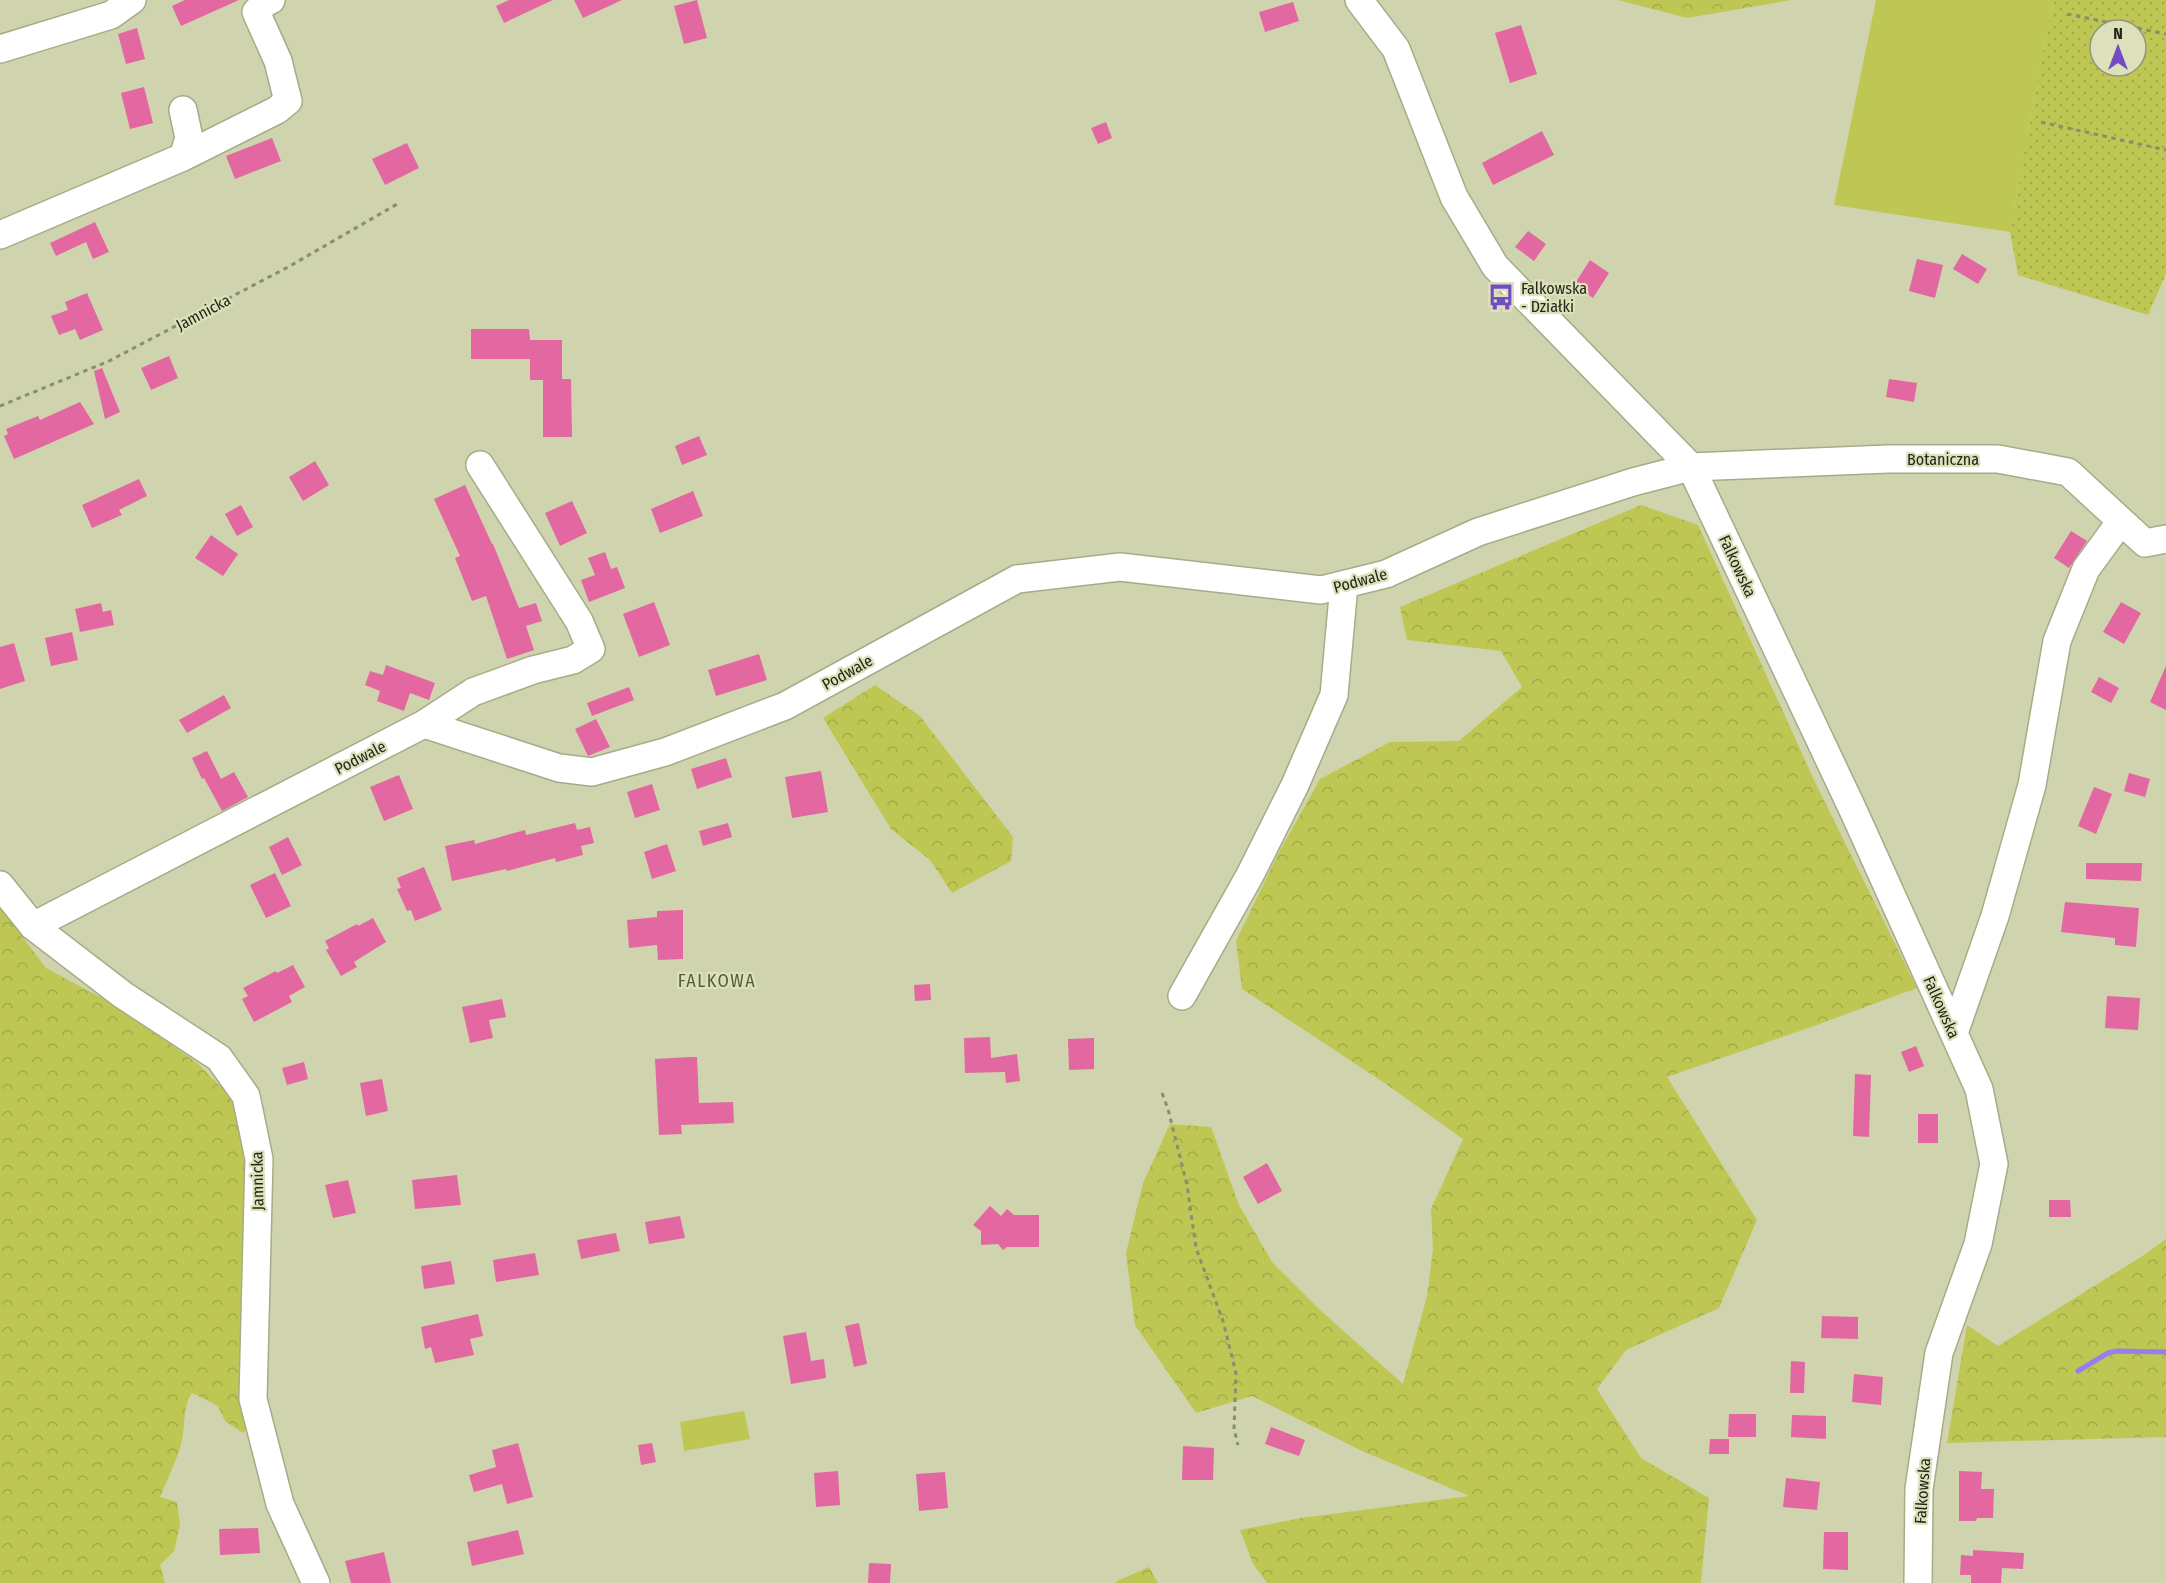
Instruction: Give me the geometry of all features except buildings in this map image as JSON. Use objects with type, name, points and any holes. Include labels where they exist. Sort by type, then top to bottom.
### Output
[{"type":"street","points":[[0,49],[111,15],[132,0]]},
{"type":"street","points":[[0,235],[183,157],[277,110],[288,100],[278,61],[256,12],[271,0]]},
{"type":"street","name":"Falkowska","points":[[1359,0],[1396,49],[1454,197],[1495,266],[1691,466],[1848,799],[1979,1089],[1994,1164],[1978,1244],[1939,1353],[1919,1489],[1918,1583]]},
{"type":"street","points":[[183,110],[189,138],[183,157]]},
{"type":"street","name":"Botaniczna","points":[[1691,466],[1888,459],[1998,459],[2068,472],[2145,543],[2166,539]]},
{"type":"street","points":[[424,724],[473,692],[533,670],[573,660],[591,649],[579,621],[480,465]]},
{"type":"street","name":"Podwale","points":[[33,926],[424,724],[559,768],[592,772],[665,752],[784,706],[1017,579],[1120,567],[1321,590],[1386,574],[1478,532],[1633,482],[1691,466]]},
{"type":"street","points":[[1954,1033],[1995,916],[2032,785],[2057,641],[2086,569],[2121,521]]},
{"type":"street","points":[[1182,996],[1250,875],[1290,795],[1335,689],[1344,585]]},
{"type":"street","name":"Jamnicka","points":[[0,885],[33,926],[123,995],[219,1058],[246,1096],[259,1159],[253,1400],[280,1504],[316,1583]]},
{"type":"path","points":[[2067,14],[2166,34]]},
{"type":"path","points":[[2041,122],[2166,150]]},
{"type":"path","name":"Jamnicka","points":[[0,406],[109,361],[291,266],[399,203]]},
{"type":"path","points":[[1162,1093],[1187,1185],[1196,1248],[1223,1321],[1236,1373],[1234,1429],[1238,1445]]},
{"type":"green space","points":[[1618,0],[1791,0],[1687,18]]},
{"type":"green space","points":[[1876,0],[2054,0],[2010,232],[1834,205]]},
{"type":"green space","points":[[2054,0],[2166,0],[2166,274],[2148,315],[2018,275],[2010,232]]},
{"type":"green space","points":[[1641,505],[1698,525],[1814,780],[1917,988],[1667,1077],[1757,1220],[1719,1308],[1626,1350],[1597,1389],[1641,1458],[1709,1498],[1701,1583],[1267,1583],[1253,1564],[1240,1530],[1301,1518],[1469,1496],[1360,1450],[1252,1396],[1196,1413],[1135,1325],[1126,1253],[1143,1183],[1170,1124],[1211,1127],[1239,1205],[1272,1262],[1320,1310],[1403,1384],[1427,1296],[1433,1249],[1431,1209],[1463,1139],[1386,1084],[1242,989],[1236,941],[1278,854],[1320,779],[1390,742],[1459,741],[1522,687],[1501,651],[1407,640],[1400,607]]},
{"type":"green space","points":[[875,685],[920,716],[1013,837],[1011,861],[952,893],[930,860],[891,829],[823,718]]},
{"type":"green space","points":[[0,907],[46,968],[115,1005],[197,1063],[227,1093],[243,1123],[253,1176],[250,1424],[243,1433],[225,1421],[218,1406],[192,1393],[185,1412],[180,1448],[160,1497],[177,1502],[180,1525],[174,1551],[160,1565],[165,1583],[0,1583]]},
{"type":"green space","points":[[2166,1239],[2166,1437],[1947,1443],[1967,1325],[1998,1346]]},
{"type":"green space","points":[[744,1411],[750,1439],[684,1451],[680,1422]]},
{"type":"green space","points":[[1149,1567],[1158,1583],[1115,1583],[1117,1581]]},
{"type":"waterway","points":[[2078,1371],[2108,1353],[2117,1351],[2166,1352]]},
{"type":"place","name":"Falkowska - Działki","points":[[1501,297]]},
{"type":"district","name":"FALKOWA","points":[[717,981]]}]
